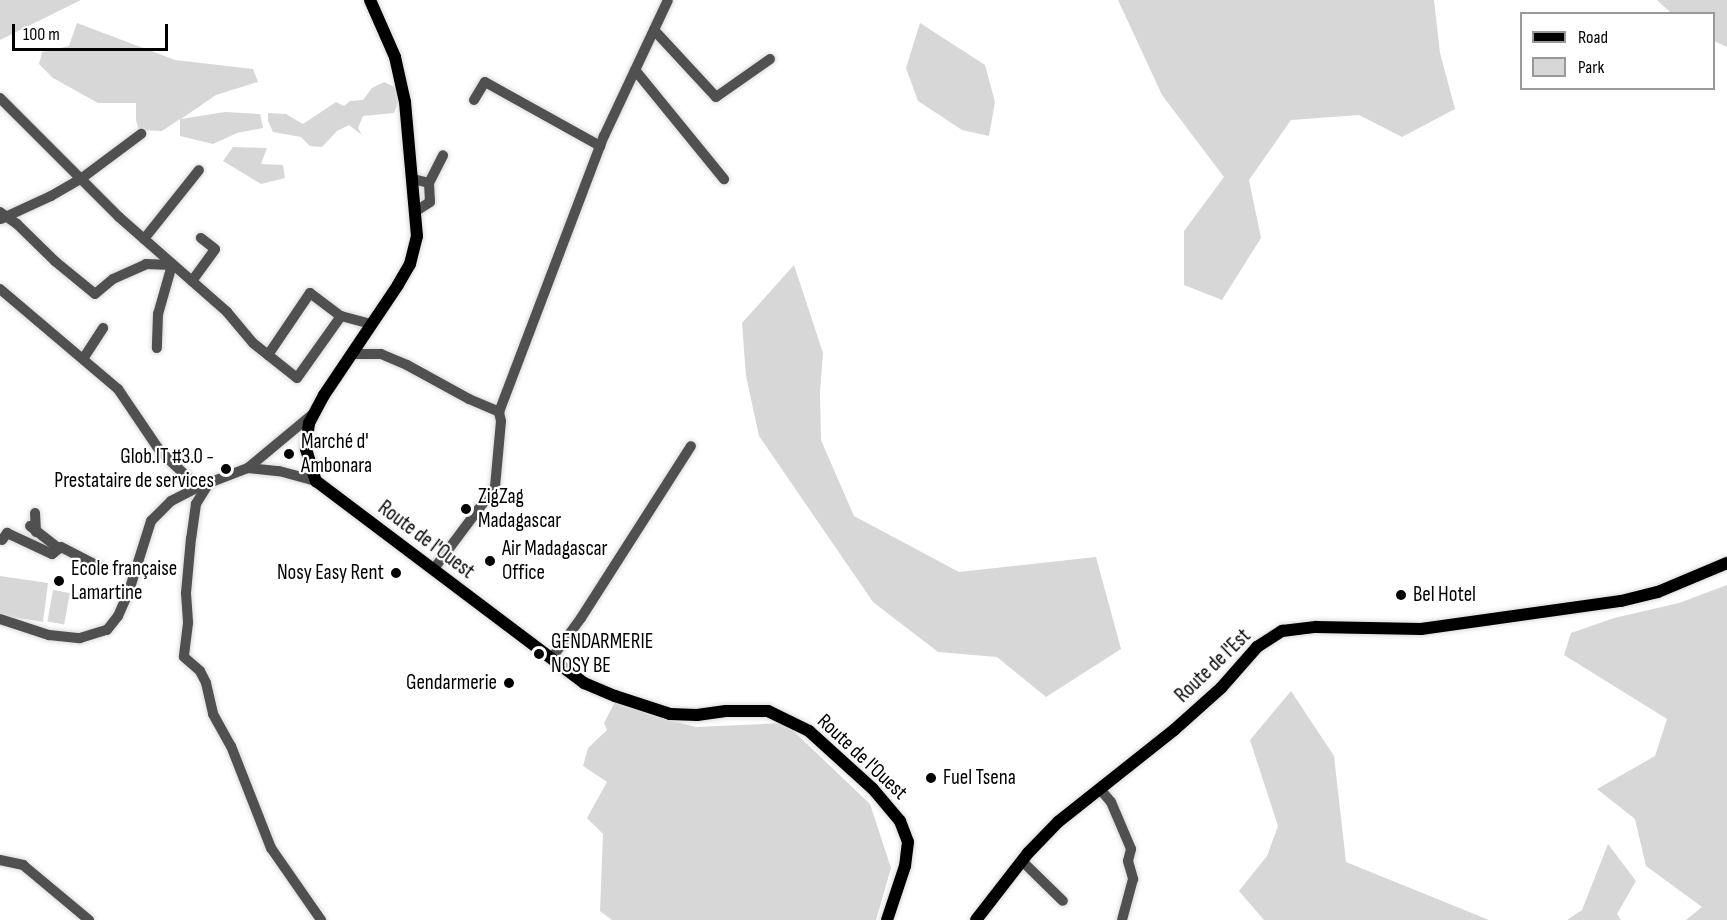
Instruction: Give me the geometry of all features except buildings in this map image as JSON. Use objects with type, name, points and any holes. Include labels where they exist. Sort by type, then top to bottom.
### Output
[{"type":"main road","points":[[316,481],[306,449],[309,423],[410,264],[417,236],[405,102],[395,57],[370,0]]},
{"type":"main road","name":"Route de l'Ouest","points":[[316,481],[584,683],[670,714],[768,711],[809,731],[873,789],[900,821],[908,842],[906,858],[887,920]]},
{"type":"main road","name":"Route de l'Est","points":[[976,920],[1022,861],[1058,822],[1180,725],[1221,688],[1257,647],[1282,631],[1316,627],[1421,629],[1622,601],[1658,592],[1727,563]]},
{"type":"street","points":[[433,570],[495,487],[501,420],[499,412],[600,146],[668,0]]},
{"type":"street","points":[[654,30],[716,97],[770,59]]},
{"type":"street","points":[[635,70],[724,179]]},
{"type":"street","points":[[474,100],[485,82],[600,146]]},
{"type":"street","points":[[0,98],[82,178],[98,197],[192,281],[268,355],[297,378],[341,316]]},
{"type":"street","points":[[2,216],[51,196],[82,178],[141,134]]},
{"type":"street","points":[[416,211],[430,202],[429,183],[443,155]]},
{"type":"street","points":[[144,239],[199,170]]},
{"type":"street","points":[[413,179],[429,183]]},
{"type":"street","points":[[2,216],[17,224],[56,262],[95,294],[113,279],[146,264],[172,265]]},
{"type":"street","points":[[192,281],[215,249],[201,238]]},
{"type":"street","points":[[157,348],[158,314],[172,265]]},
{"type":"street","points":[[0,289],[118,389],[160,451],[203,485]]},
{"type":"street","points":[[268,355],[310,293],[341,316],[371,324]]},
{"type":"street","points":[[83,359],[103,328]]},
{"type":"street","points":[[351,354],[381,354],[499,412]]},
{"type":"street","points":[[0,619],[50,635],[80,639],[107,630],[118,616],[128,594],[151,521],[171,501],[203,485],[248,468],[314,413]]},
{"type":"street","points":[[551,659],[581,618],[691,446]]},
{"type":"street","points":[[248,468],[279,471],[316,481]]},
{"type":"street","points":[[203,485],[196,504],[191,538],[186,593],[188,623],[184,657],[200,671],[206,683],[213,714],[231,746],[271,848],[321,920]]},
{"type":"street","points":[[35,513],[33,529],[59,549],[104,569]]},
{"type":"street","points":[[2,540],[7,533],[48,553],[52,554],[59,549]]},
{"type":"street","points":[[1101,789],[1111,802],[1131,849],[1128,861],[1133,879],[1122,920]]},
{"type":"street","points":[[0,860],[23,866],[89,920]]},
{"type":"street","points":[[1022,861],[1064,901]]},
{"type":"green space","points":[[0,0],[81,0],[0,40]]},
{"type":"green space","points":[[1118,0],[1434,0],[1440,53],[1455,109],[1402,137],[1359,115],[1291,120],[1249,180],[1261,238],[1222,300],[1184,285],[1184,231],[1224,177],[1162,95]]},
{"type":"green space","points":[[1657,0],[1727,0],[1727,47],[1715,41],[1715,12],[1670,12]]},
{"type":"green space","points":[[77,23],[175,60],[253,69],[258,82],[216,95],[181,119],[225,112],[260,114],[263,128],[237,133],[213,144],[180,136],[180,119],[162,131],[139,130],[136,120],[136,103],[98,103],[53,78],[39,64],[42,52],[69,46]]},
{"type":"green space","points":[[920,23],[985,65],[995,102],[989,136],[962,130],[918,101],[906,68]]},
{"type":"green space","points":[[384,82],[397,88],[401,94],[394,113],[363,116],[358,128],[362,135],[349,125],[337,131],[322,147],[310,146],[301,137],[273,132],[268,121],[268,113],[286,114],[303,124],[336,102],[344,106],[350,101],[363,100],[372,88]]},
{"type":"green space","points":[[233,147],[267,148],[261,164],[283,165],[285,178],[261,184],[223,161]]},
{"type":"green space","points":[[794,265],[823,353],[820,392],[821,440],[854,516],[959,572],[1096,557],[1121,649],[1046,697],[997,657],[938,652],[873,602],[759,436],[746,376],[742,323]]},
{"type":"green space","points":[[0,576],[48,583],[43,622],[0,615]]},
{"type":"green space","points":[[1727,585],[1727,920],[1686,920],[1702,907],[1646,866],[1635,819],[1597,789],[1655,756],[1667,719],[1564,655],[1571,633],[1614,618],[1679,603]]},
{"type":"green space","points":[[53,590],[70,593],[64,624],[47,622]]},
{"type":"green space","points":[[1291,691],[1334,756],[1346,862],[1489,920],[1264,920],[1239,891],[1267,856],[1278,826],[1250,740]]},
{"type":"green space","points":[[617,698],[647,714],[696,727],[785,723],[870,804],[891,868],[876,920],[612,920],[600,911],[603,834],[587,818],[607,782],[583,766],[588,748],[607,730],[604,723]]},
{"type":"green space","points":[[1608,844],[1636,881],[1617,914],[1621,920],[1567,920],[1582,910]]},
{"type":"place","name":"Marché d' Ambonara","points":[[289,454]]},
{"type":"place","name":"Glob.IT #3.0 - Prestataire de services","points":[[226,469]]},
{"type":"place","name":"ZigZag Madagascar","points":[[466,509]]},
{"type":"place","name":"Air Madagascar Office","points":[[490,561]]},
{"type":"place","name":"Nosy Easy Rent","points":[[396,573]]},
{"type":"place","name":"Ecole française Lamartine","points":[[59,581]]},
{"type":"place","name":"Bel Hotel","points":[[1401,595]]},
{"type":"place","name":"GENDARMERIE NOSY BE","points":[[539,654]]},
{"type":"place","name":"Gendarmerie","points":[[509,683]]},
{"type":"place","name":"Fuel Tsena","points":[[931,778]]}]
